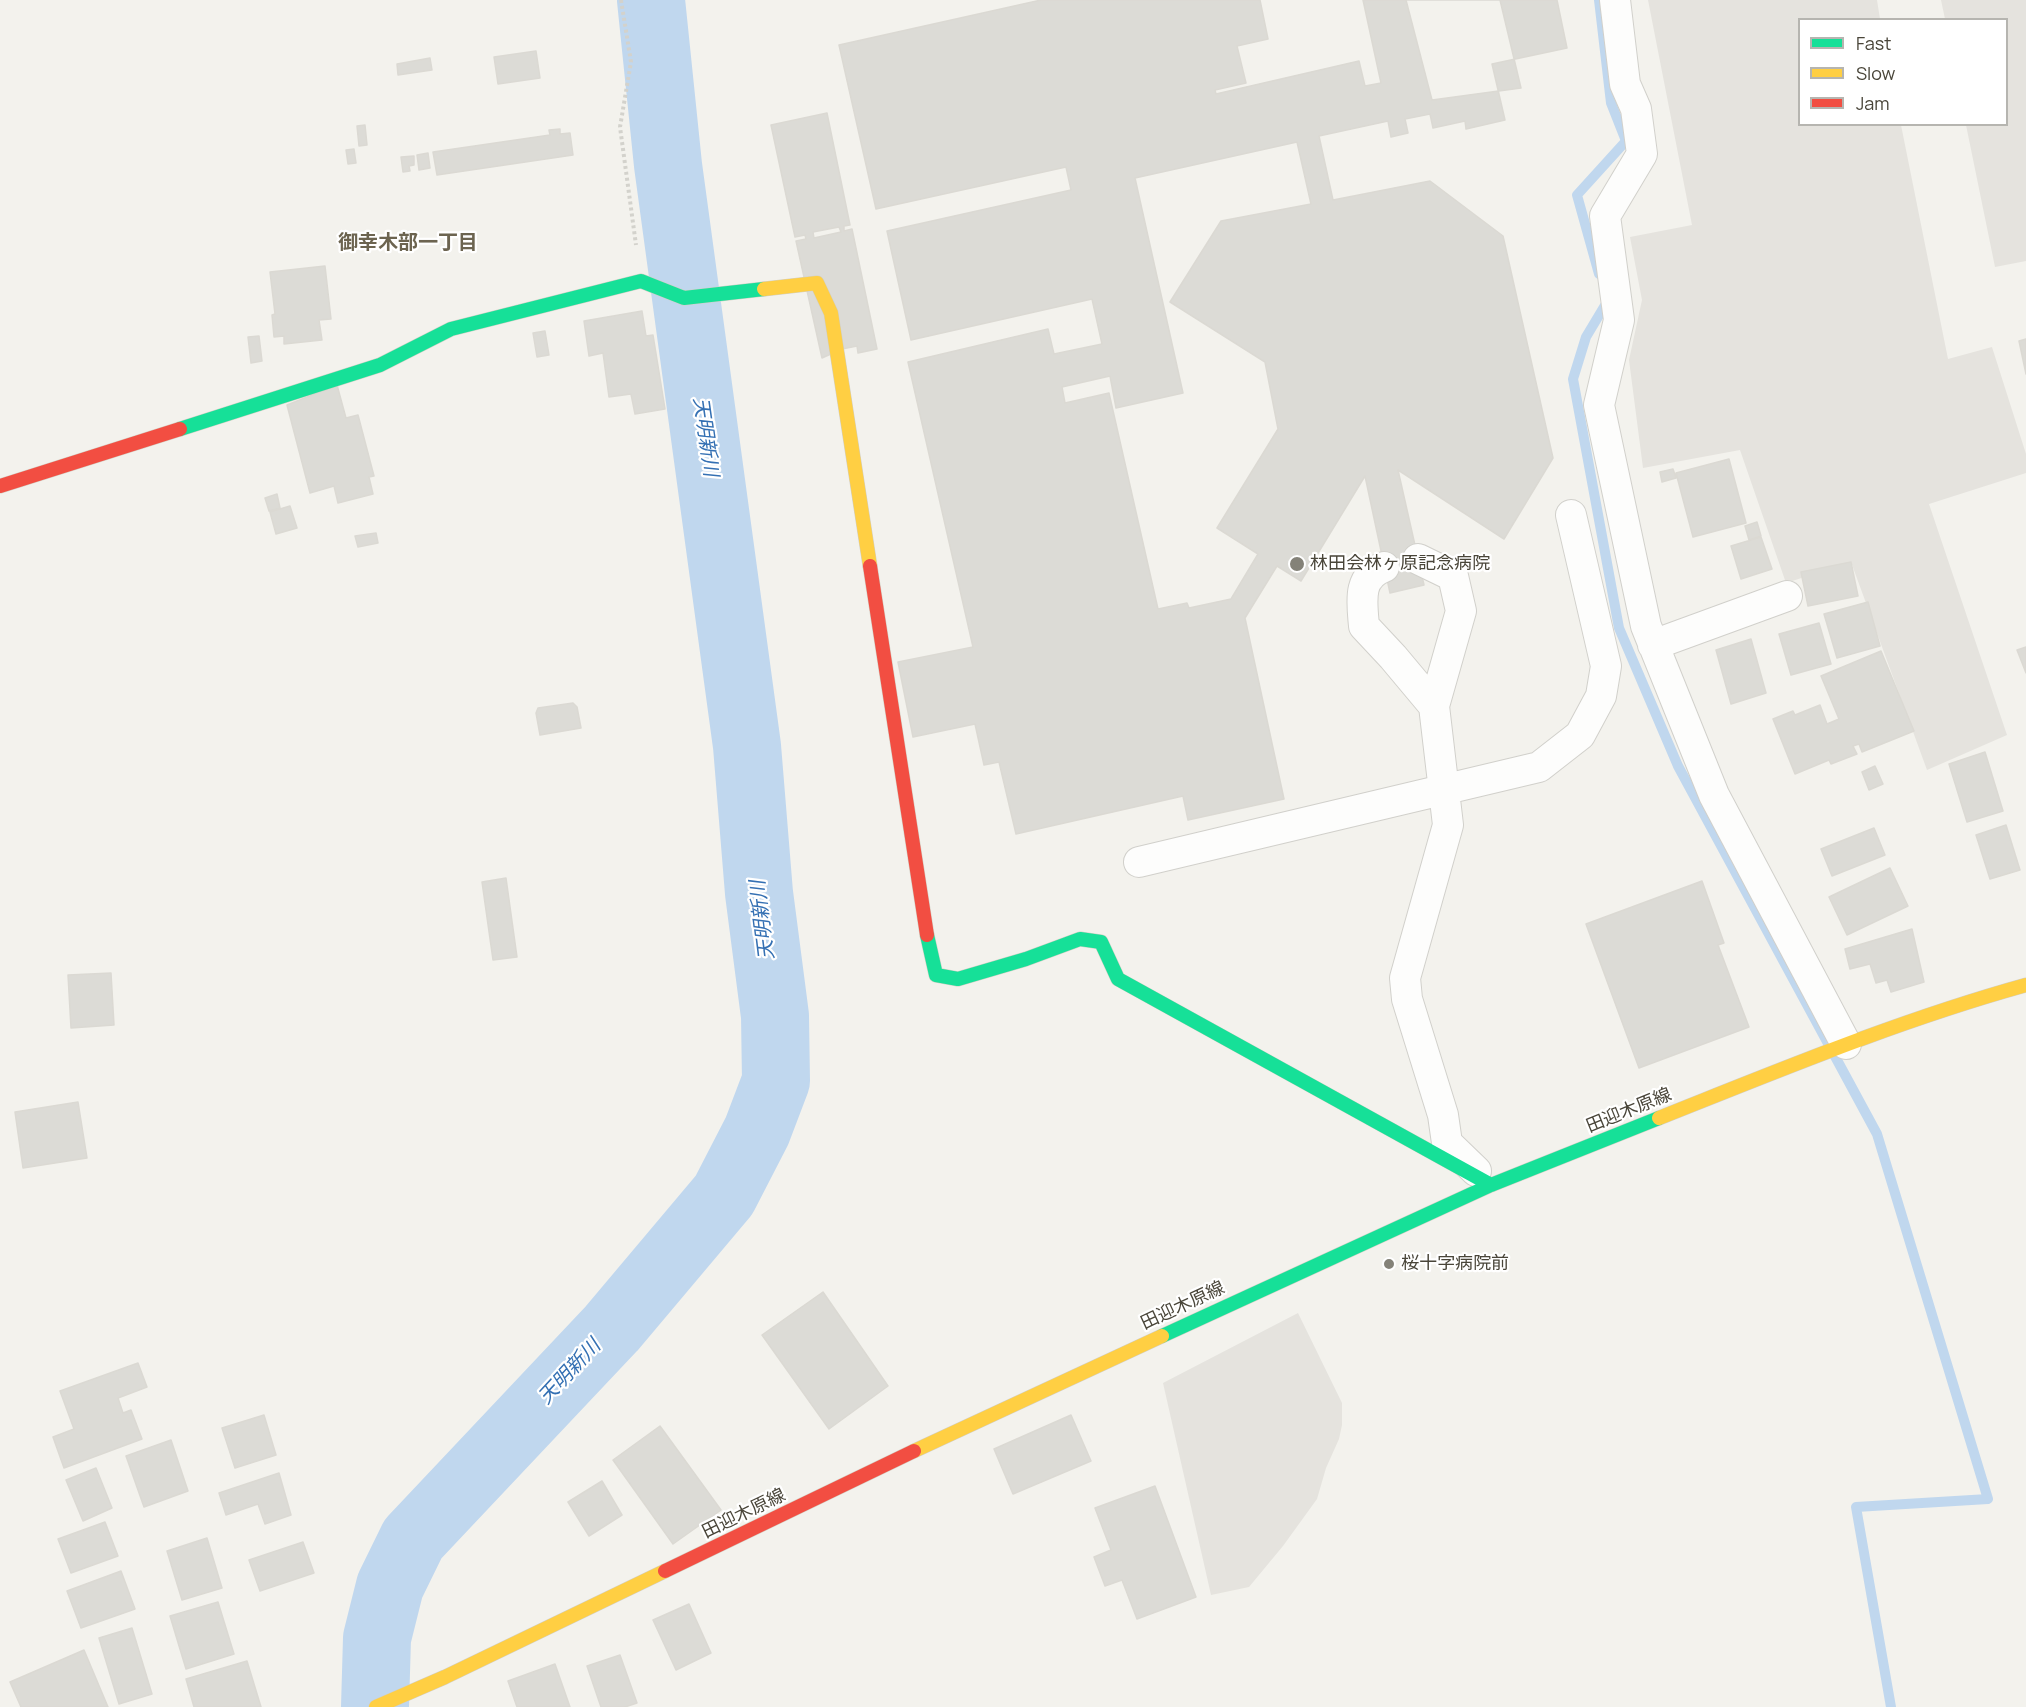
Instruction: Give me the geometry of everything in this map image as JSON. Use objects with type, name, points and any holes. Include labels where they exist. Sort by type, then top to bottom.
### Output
[{"type":"street","points":[[1615,0],[1625,84],[1636,109],[1642,154],[1605,216],[1619,320],[1599,405],[1646,626],[1714,795],[1846,1044]]},
{"type":"street","points":[[0,486],[380,365],[451,329],[641,280],[684,298],[817,283],[831,313],[927,939],[936,975],[958,979],[1026,959],[1080,939],[1101,942],[1118,979],[1491,1185]]},
{"type":"street","points":[[1139,862],[1539,767],[1580,735],[1601,696],[1606,666],[1571,515]]},
{"type":"street","points":[[1418,559],[1453,576],[1461,611],[1434,706],[1448,825],[1405,978],[1407,999],[1443,1115],[1447,1143],[1491,1185]]},
{"type":"street","points":[[1384,567],[1373,571],[1362,591],[1364,626],[1434,706]]},
{"type":"street","points":[[1653,645],[1787,596]]},
{"type":"street","name":"田迎木原線","points":[[376,1707],[446,1677],[1021,1400],[1491,1185],[1846,1044],[1961,1003],[2026,985]]},
{"type":"path","points":[[621,0],[631,62],[620,127],[641,280]]},
{"type":"shaded area","points":[[1648,0],[1877,0],[1880,18],[1798,18],[1798,126],[1901,126],[1948,359],[1992,347],[2026,454],[2026,473],[1929,504],[2007,735],[1927,770],[1851,562],[1786,583],[1740,450],[1643,468],[1629,360],[1642,300],[1630,237],[1692,225]]},
{"type":"shaded area","points":[[1941,0],[2026,0],[2026,261],[1995,267],[1966,126],[2008,126],[2008,18],[1945,18]]},
{"type":"shaded area","points":[[1298,1313],[1342,1403],[1342,1425],[1339,1439],[1326,1468],[1317,1499],[1283,1546],[1249,1587],[1211,1595],[1163,1383]]},
{"type":"building","points":[[1041,0],[1260,0],[1268,39],[1237,46],[1246,83],[1215,90],[1216,94],[1359,61],[1365,86],[1381,83],[1363,0],[1557,0],[1567,48],[1492,64],[1505,120],[1466,129],[1465,121],[1433,128],[1430,114],[1405,119],[1408,133],[1391,137],[1388,121],[1319,136],[1333,200],[1430,181],[1503,236],[1553,458],[1504,539],[1398,470],[1424,585],[1390,593],[1365,476],[1301,581],[1277,566],[1245,618],[1284,799],[1188,820],[1183,796],[1016,834],[999,762],[984,765],[975,724],[913,737],[898,662],[973,647],[908,362],[1048,329],[1054,354],[1102,344],[1092,299],[911,340],[887,231],[1071,190],[1066,167],[876,209],[839,45]],"holes":[[[1297,142],[1311,204],[1221,221],[1170,302],[1265,362],[1278,429],[1217,528],[1258,554],[1231,599],[1189,608],[1187,603],[1158,609],[1109,393],[1065,403],[1062,387],[1110,376],[1116,408],[1183,393],[1135,178]]]},
{"type":"building","points":[[1406,0],[1500,0],[1521,88],[1432,100]]},
{"type":"building","points":[[536,51],[540,78],[498,84],[494,57]]},
{"type":"building","points":[[430,58],[432,70],[398,75],[397,64]]},
{"type":"building","points":[[827,113],[850,225],[844,226],[844,231],[852,229],[877,349],[858,353],[857,346],[842,349],[822,358],[796,241],[806,239],[805,235],[795,237],[771,125]],"holes":[[[839,227],[841,232],[814,238],[813,232]]]},
{"type":"building","points":[[365,125],[367,145],[359,146],[357,126]]},
{"type":"building","points":[[560,129],[560,134],[570,133],[573,155],[437,175],[433,152],[550,135],[549,130]]},
{"type":"building","points":[[354,149],[356,163],[348,164],[346,150]]},
{"type":"building","points":[[428,153],[430,168],[419,170],[417,155]]},
{"type":"building","points":[[414,156],[414,165],[409,166],[410,171],[403,172],[401,157]]},
{"type":"building","points":[[325,266],[331,319],[319,320],[322,340],[284,344],[284,336],[274,337],[272,315],[275,314],[270,272]]},
{"type":"building","points":[[642,311],[646,336],[653,335],[665,409],[635,414],[631,394],[609,397],[603,353],[589,356],[584,321]]},
{"type":"building","points":[[545,331],[549,355],[537,357],[533,333]]},
{"type":"building","points":[[259,336],[262,361],[251,363],[248,337]]},
{"type":"building","points":[[2026,339],[2026,374],[2019,341]]},
{"type":"building","points":[[337,385],[346,418],[358,415],[374,476],[369,477],[373,494],[338,503],[334,486],[310,493],[287,405]]},
{"type":"building","points":[[1729,459],[1746,523],[1693,537],[1676,473]]},
{"type":"building","points":[[1673,469],[1676,478],[1662,482],[1660,472]]},
{"type":"building","points":[[277,494],[280,508],[269,511],[265,498]]},
{"type":"building","points":[[290,506],[297,528],[276,534],[270,512]]},
{"type":"building","points":[[1757,522],[1761,536],[1749,540],[1745,526]]},
{"type":"building","points":[[376,533],[378,543],[358,547],[355,536]]},
{"type":"building","points":[[1761,537],[1772,569],[1741,579],[1731,546]]},
{"type":"building","points":[[1851,562],[1858,596],[1808,606],[1801,572]]},
{"type":"building","points":[[1868,602],[1880,646],[1837,658],[1824,614]]},
{"type":"building","points":[[1819,623],[1831,664],[1791,675],[1779,634]]},
{"type":"building","points":[[1751,639],[1766,693],[1731,704],[1716,650]]},
{"type":"building","points":[[2026,647],[2026,673],[2017,650]]},
{"type":"building","points":[[1881,651],[1914,731],[1862,752],[1859,744],[1853,746],[1857,754],[1831,764],[1829,760],[1795,774],[1773,719],[1793,711],[1795,715],[1820,705],[1827,724],[1839,719],[1821,676]]},
{"type":"building","points":[[573,703],[577,707],[581,728],[540,735],[536,713],[538,708]]},
{"type":"building","points":[[1985,752],[2003,811],[1967,822],[1949,764]]},
{"type":"building","points":[[1875,766],[1883,784],[1869,790],[1862,772]]},
{"type":"building","points":[[2006,825],[2020,870],[1990,879],[1976,835]]},
{"type":"building","points":[[1874,828],[1885,855],[1832,876],[1821,849]]},
{"type":"building","points":[[1890,868],[1908,906],[1847,935],[1829,897]]},
{"type":"building","points":[[506,878],[517,957],[493,960],[482,882]]},
{"type":"building","points":[[1702,881],[1724,943],[1718,945],[1749,1027],[1639,1068],[1586,924]]},
{"type":"building","points":[[1912,929],[1924,982],[1891,992],[1887,980],[1876,983],[1870,964],[1850,969],[1845,949]]},
{"type":"building","points":[[111,973],[114,1025],[71,1028],[68,975]]},
{"type":"building","points":[[78,1102],[87,1158],[23,1168],[15,1112]]},
{"type":"building","points":[[823,1292],[888,1386],[829,1429],[762,1335]]},
{"type":"building","points":[[138,1363],[147,1387],[118,1398],[123,1413],[131,1410],[142,1439],[64,1468],[53,1437],[74,1429],[60,1391]]},
{"type":"building","points":[[264,1415],[276,1455],[235,1468],[222,1428]]},
{"type":"building","points":[[1071,1415],[1091,1461],[1013,1494],[994,1449]]},
{"type":"building","points":[[660,1426],[721,1510],[673,1544],[613,1460]]},
{"type":"building","points":[[171,1440],[188,1491],[144,1507],[126,1456]]},
{"type":"building","points":[[96,1468],[112,1508],[83,1521],[66,1480]]},
{"type":"building","points":[[279,1473],[291,1515],[265,1524],[258,1504],[226,1515],[219,1493]]},
{"type":"building","points":[[602,1481],[622,1515],[589,1536],[568,1502]]},
{"type":"building","points":[[1155,1486],[1196,1597],[1137,1619],[1122,1580],[1105,1586],[1094,1557],[1111,1550],[1095,1508]]},
{"type":"building","points":[[105,1522],[118,1556],[71,1573],[58,1539]]},
{"type":"building","points":[[207,1538],[222,1588],[182,1600],[167,1551]]},
{"type":"building","points":[[303,1542],[314,1573],[260,1591],[249,1560]]},
{"type":"building","points":[[121,1571],[135,1609],[81,1628],[67,1591]]},
{"type":"building","points":[[218,1602],[234,1654],[186,1669],[170,1616]]},
{"type":"building","points":[[689,1604],[711,1653],[676,1670],[653,1620]]},
{"type":"building","points":[[132,1628],[152,1694],[119,1704],[99,1638]]},
{"type":"building","points":[[84,1650],[108,1707],[21,1707],[10,1682]]},
{"type":"building","points":[[620,1655],[637,1703],[625,1707],[601,1707],[587,1666]]},
{"type":"building","points":[[247,1661],[261,1707],[194,1707],[186,1679]]},
{"type":"building","points":[[555,1664],[570,1707],[517,1707],[508,1681]]},
{"type":"waterway","name":"天明新川","points":[[375,1707],[377,1638],[390,1586],[413,1539],[612,1328],[724,1195],[757,1131],[776,1081],[775,1016],[759,893],[747,746],[668,165],[651,0]]},
{"type":"waterway","points":[[1599,0],[1611,103],[1626,141],[1577,195],[1599,274]]},
{"type":"waterway","points":[[1606,297],[1607,302],[1586,337],[1573,379],[1619,628],[1678,766],[1877,1134],[1988,1499],[1856,1507],[1891,1707]]},
{"type":"traffic: fast","points":[[180,429],[380,365],[451,329],[641,281],[684,298],[764,289]]},
{"type":"traffic: fast","points":[[927,935],[936,975],[958,979],[1026,959],[1080,939],[1101,942],[1118,979],[1491,1185]]},
{"type":"traffic: fast","points":[[1162,1336],[1491,1185],[1659,1118]]},
{"type":"traffic: slow","points":[[764,289],[817,283],[831,313],[870,566]]},
{"type":"traffic: slow","points":[[1659,1118],[1886,1030],[2026,985]]},
{"type":"traffic: slow","points":[[914,1451],[1162,1336]]},
{"type":"traffic: slow","points":[[376,1707],[445,1677],[665,1571]]},
{"type":"traffic: jam","points":[[0,486],[180,429]]},
{"type":"traffic: jam","points":[[870,566],[927,935]]},
{"type":"traffic: jam","points":[[665,1571],[914,1451]]},
{"type":"place","name":"林田会林ヶ原記念病院","points":[[1297,564]]},
{"type":"place","name":"桜十字病院前","points":[[1389,1264]]},
{"type":"district","name":"御幸木部一丁目","points":[[408,243]]}]
